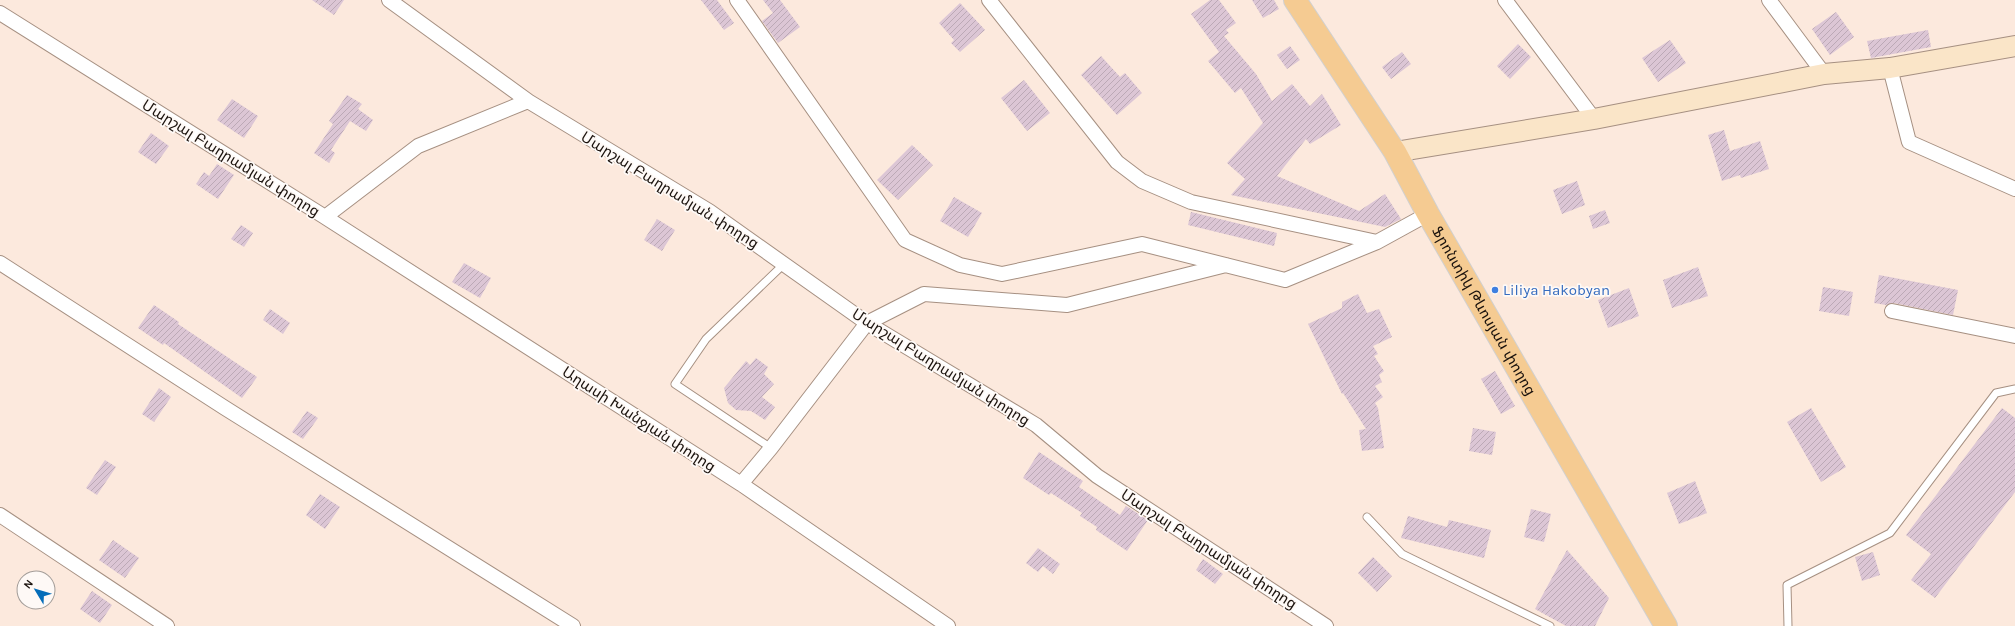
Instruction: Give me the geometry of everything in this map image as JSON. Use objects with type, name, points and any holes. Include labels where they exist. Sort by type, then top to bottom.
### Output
[{"type":"main road","name":"Ֆրոնտիկ Թևոսյան փողոց","points":[[1295,0],[1395,152],[1428,214],[1666,626]]},
{"type":"street","points":[[389,0],[528,100]]},
{"type":"street","points":[[737,0],[905,240],[960,265],[1002,274],[1142,244],[1284,280],[1377,242],[1428,214]]},
{"type":"street","points":[[989,0],[1117,162],[1142,181],[1190,202],[1377,242]]},
{"type":"street","points":[[1505,0],[1594,119]]},
{"type":"street","points":[[1768,0],[1824,74]]},
{"type":"street","name":"Մարշալ Բաղրամյան փողոց","points":[[0,13],[326,217],[418,146],[528,100],[709,211],[785,263],[867,323],[1036,425],[1097,476],[1326,626]]},
{"type":"street","points":[[1395,152],[1594,119],[1824,74],[1890,68],[2015,46]]},
{"type":"street","points":[[1890,68],[1909,142],[2015,189]]},
{"type":"street","name":"Աղասի Խանջյան փողոց","points":[[326,217],[741,484],[948,626]]},
{"type":"street","points":[[0,263],[225,408],[573,626]]},
{"type":"street","points":[[741,484],[771,448],[867,323],[924,294],[1067,305],[1227,265]]},
{"type":"street","points":[[1892,311],[2015,336]]},
{"type":"street","points":[[0,515],[167,626]]},
{"type":"lane","points":[[771,448],[675,384],[706,339],[785,263]]},
{"type":"lane","points":[[1788,626],[1788,585],[1890,533],[1996,393],[2015,389]]},
{"type":"lane","points":[[1367,517],[1402,554],[1550,626]]},
{"type":"building","points":[[312,0],[344,0],[334,15]]},
{"type":"building","points":[[701,0],[717,0],[734,23],[724,30]]},
{"type":"building","points":[[763,0],[780,0],[800,27],[778,43],[762,21],[773,13]]},
{"type":"building","points":[[1210,0],[1219,0],[1236,23],[1226,30],[1229,33],[1224,36],[1256,74],[1272,101],[1292,84],[1310,106],[1322,94],[1341,125],[1310,144],[1306,139],[1277,176],[1359,211],[1385,194],[1401,219],[1385,227],[1231,195],[1245,179],[1227,163],[1263,123],[1241,88],[1235,93],[1208,61],[1219,52],[1191,14]]},
{"type":"building","points":[[1252,0],[1274,0],[1279,9],[1263,18]]},
{"type":"building","points":[[960,3],[985,30],[960,52],[951,43],[954,40],[939,23]]},
{"type":"building","points":[[1836,12],[1854,37],[1830,55],[1812,29]]},
{"type":"building","points":[[1928,30],[1931,47],[1871,58],[1867,41]]},
{"type":"building","points":[[1670,40],[1686,63],[1658,82],[1642,58]]},
{"type":"building","points":[[1518,44],[1531,57],[1510,79],[1497,66]]},
{"type":"building","points":[[1290,46],[1300,60],[1287,69],[1277,55]]},
{"type":"building","points":[[1402,52],[1411,64],[1391,79],[1382,67]]},
{"type":"building","points":[[1101,56],[1120,77],[1125,73],[1142,93],[1117,115],[1081,75]]},
{"type":"building","points":[[1024,80],[1050,113],[1027,131],[1001,98]]},
{"type":"building","points":[[347,95],[362,104],[358,109],[373,120],[366,131],[350,121],[331,150],[335,153],[329,163],[314,153],[333,124],[329,121]]},
{"type":"building","points":[[232,99],[258,116],[244,138],[217,120]]},
{"type":"building","points":[[1724,130],[1730,151],[1760,141],[1769,169],[1741,178],[1740,175],[1722,181],[1708,135]]},
{"type":"building","points":[[151,133],[169,146],[156,164],[138,152]]},
{"type":"building","points":[[912,145],[933,165],[898,200],[877,180]]},
{"type":"building","points":[[217,164],[234,175],[218,199],[196,184],[204,172],[209,176]]},
{"type":"building","points":[[1577,181],[1585,205],[1562,214],[1553,190]]},
{"type":"building","points":[[954,197],[982,213],[968,237],[940,221]]},
{"type":"building","points":[[1605,210],[1610,223],[1593,229],[1589,216]]},
{"type":"building","points":[[1191,212],[1277,233],[1274,246],[1188,225]]},
{"type":"building","points":[[657,219],[675,230],[662,251],[644,240]]},
{"type":"building","points":[[241,225],[253,233],[244,247],[231,239]]},
{"type":"building","points":[[464,263],[491,278],[480,298],[452,282]]},
{"type":"building","points":[[1698,267],[1708,296],[1672,308],[1663,280]]},
{"type":"building","points":[[1879,275],[1958,290],[1953,315],[1894,303],[1886,305],[1874,303]]},
{"type":"building","points":[[1823,287],[1853,292],[1849,316],[1819,311]]},
{"type":"building","points":[[1629,288],[1639,316],[1608,328],[1598,300]]},
{"type":"building","points":[[1358,294],[1367,313],[1379,309],[1392,337],[1373,346],[1378,354],[1374,356],[1384,371],[1379,375],[1382,382],[1375,386],[1383,397],[1375,403],[1378,408],[1384,448],[1362,451],[1359,430],[1366,429],[1343,393],[1342,394],[1308,324],[1342,308],[1342,302]]},
{"type":"building","points":[[154,305],[179,322],[178,324],[257,377],[242,398],[164,343],[163,345],[138,328]]},
{"type":"building","points":[[270,309],[290,323],[283,334],[263,320]]},
{"type":"building","points":[[756,358],[768,367],[764,374],[774,384],[762,397],[775,407],[765,420],[751,411],[736,410],[728,403],[724,388],[746,361],[750,365]]},
{"type":"building","points":[[1495,371],[1515,406],[1501,414],[1481,379]]},
{"type":"building","points":[[159,388],[171,397],[154,422],[142,414]]},
{"type":"building","points":[[1811,408],[1846,467],[1821,482],[1787,422]]},
{"type":"building","points":[[2002,408],[2015,418],[2015,492],[1935,598],[1911,580],[1931,554],[1906,535]]},
{"type":"building","points":[[307,411],[318,418],[303,439],[292,432]]},
{"type":"building","points":[[1473,428],[1496,432],[1492,455],[1469,451]]},
{"type":"building","points":[[1039,452],[1083,481],[1079,487],[1120,515],[1126,506],[1148,520],[1127,551],[1096,530],[1097,527],[1080,516],[1082,513],[1051,493],[1049,495],[1023,478]]},
{"type":"building","points":[[105,460],[116,467],[97,495],[86,488]]},
{"type":"building","points":[[1695,481],[1707,513],[1679,524],[1667,493]]},
{"type":"building","points":[[320,494],[340,507],[325,529],[306,515]]},
{"type":"building","points":[[1531,509],[1551,514],[1544,542],[1524,537]]},
{"type":"building","points":[[1408,516],[1447,527],[1449,520],[1491,530],[1484,558],[1401,538]]},
{"type":"building","points":[[113,540],[139,558],[125,578],[99,560]]},
{"type":"building","points":[[1038,548],[1060,564],[1053,574],[1043,566],[1038,572],[1026,563]]},
{"type":"building","points":[[1567,550],[1609,598],[1595,626],[1566,626],[1535,609]]},
{"type":"building","points":[[1873,552],[1880,575],[1862,581],[1855,557]]},
{"type":"building","points":[[1373,557],[1392,576],[1377,592],[1358,573]]},
{"type":"building","points":[[1203,559],[1223,574],[1215,584],[1196,570]]},
{"type":"building","points":[[92,591],[112,605],[100,623],[80,609]]},
{"type":"place","name":"Liliya Hakobyan","points":[[1495,290]]}]
